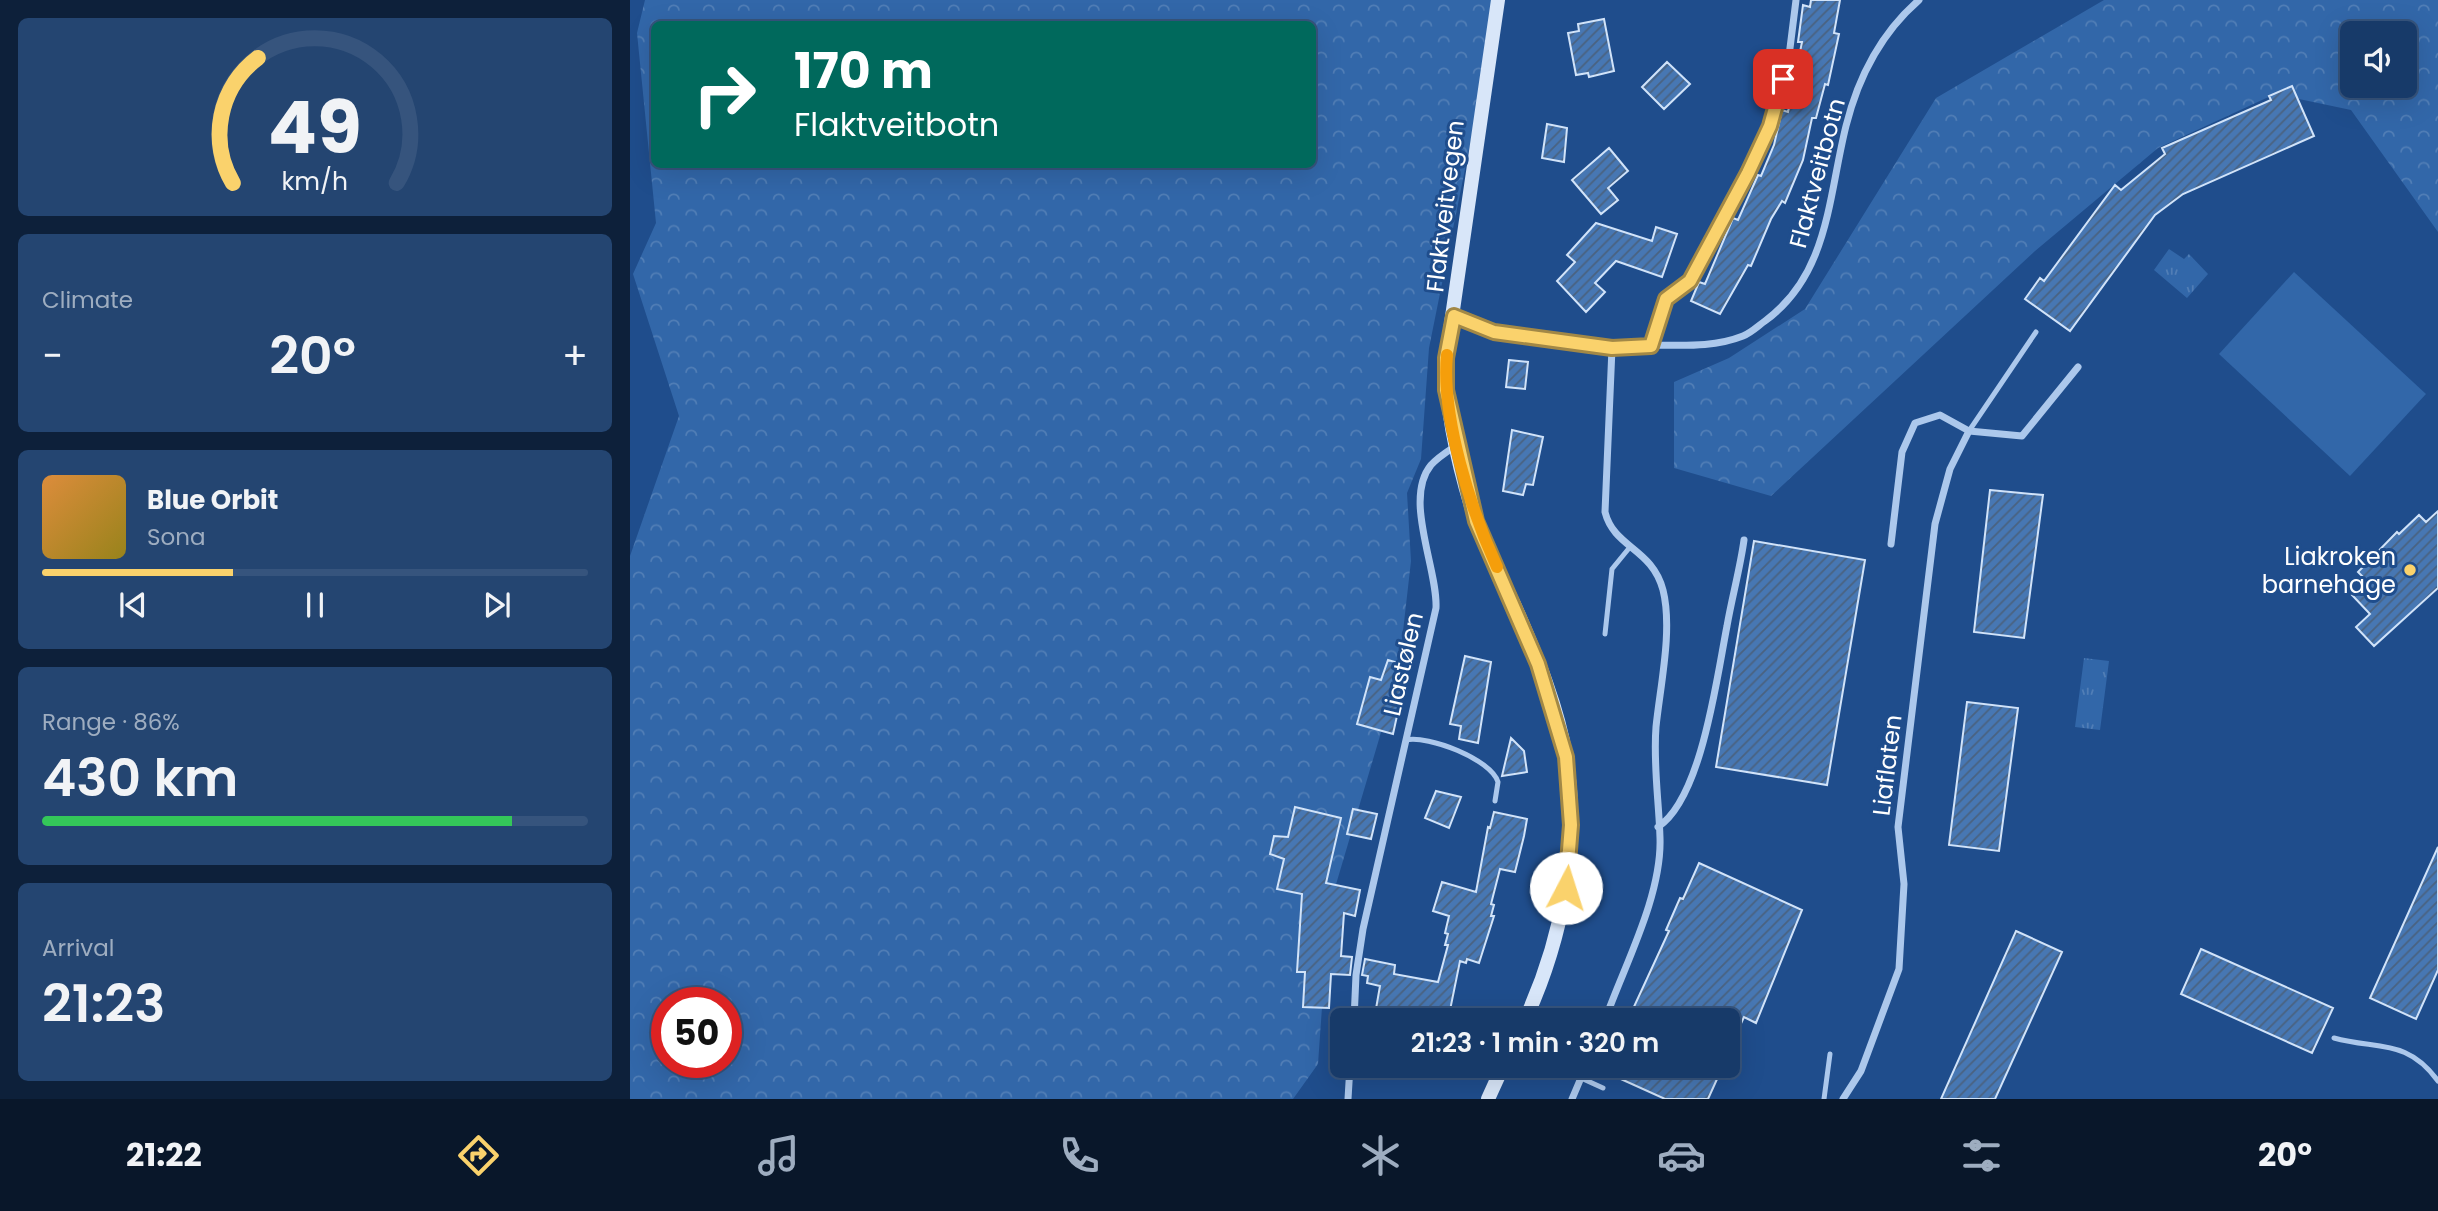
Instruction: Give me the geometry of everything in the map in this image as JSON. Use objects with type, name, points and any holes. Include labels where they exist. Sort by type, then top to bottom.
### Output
[{"type":"main road","name":"Flaktveitvegen","points":[[1498,0],[1446,358],[1446,390],[1476,521],[1538,664],[1566,757],[1571,825],[1566,888],[1552,948],[1530,1008]]},
{"type":"main road","points":[[1489,1099],[1498,1078]]},
{"type":"street","points":[[1651,346],[1666,299],[1690,281],[1770,126],[1789,56],[1796,0]]},
{"type":"street","name":"Flaktveitbotn","points":[[1454,316],[1494,332],[1612,348],[1713,345],[1746,335],[1788,304],[1814,264],[1832,198],[1846,125],[1866,71],[1884,36],[1918,0]]},
{"type":"street","points":[[1609,1008],[1653,889],[1660,838],[1654,752],[1667,612],[1658,575],[1644,555],[1630,547],[1612,530],[1605,512],[1612,348]]},
{"type":"street","points":[[1891,544],[1902,452],[1916,422],[1940,415],[1969,431],[2022,436],[2078,367]]},
{"type":"street","name":"Liaflaten","points":[[1843,1099],[1861,1071],[1899,970],[1904,884],[1898,827],[1935,524],[1950,469],[1969,431]]},
{"type":"street","name":"Liastølen","points":[[1355,1008],[1363,929],[1436,608],[1436,595],[1421,517],[1424,477],[1430,466],[1457,445]]},
{"type":"street","points":[[1658,827],[1668,821],[1683,797],[1714,704],[1744,540]]},
{"type":"street","points":[[1348,1099],[1349,1078]]},
{"type":"street","points":[[1572,1099],[1581,1078]]},
{"type":"lane","points":[[1969,431],[2036,332]]},
{"type":"lane","points":[[1605,634],[1612,569],[1630,547]]},
{"type":"lane","name":"Liastølen","points":[[1406,740],[1425,740],[1486,765],[1498,782],[1495,801]]},
{"type":"lane","points":[[2334,1038],[2381,1043],[2412,1056],[2422,1061],[2438,1082]]},
{"type":"lane","points":[[1824,1099],[1830,1054]]},
{"type":"lane","points":[[1581,1078],[1603,1088]]},
{"type":"green space","points":[[645,0],[1499,0],[1429,348],[1421,459],[1407,493],[1411,561],[1398,675],[1329,908],[1318,1064],[1293,1099],[630,1099],[630,556],[679,416],[633,274],[656,223],[637,33]]},
{"type":"green space","points":[[2104,0],[2438,0],[2438,232],[2351,110],[2275,94],[2158,148],[2035,251],[1771,496],[1674,468],[1674,382],[1729,358],[1805,309],[1936,98]]},
{"type":"green space","points":[[2169,249],[2184,259],[2189,254],[2208,274],[2187,298],[2154,270]]},
{"type":"green space","points":[[2294,272],[2426,394],[2350,476],[2219,354]]},
{"type":"green space","points":[[2084,658],[2109,661],[2100,730],[2075,727]]},
{"type":"building","points":[[1811,0],[1840,0],[1834,33],[1839,34],[1828,85],[1825,84],[1816,118],[1812,118],[1803,160],[1785,203],[1782,201],[1771,219],[1751,266],[1748,265],[1720,314],[1691,301],[1699,282],[1705,284],[1733,218],[1738,220],[1758,175],[1761,176],[1774,145],[1782,110],[1788,112],[1802,42],[1798,42],[1803,5],[1810,7]]},
{"type":"building","points":[[1604,19],[1614,71],[1589,77],[1588,73],[1576,75],[1568,33],[1579,31],[1578,24]]},
{"type":"building","points":[[1667,62],[1690,84],[1664,109],[1642,87]]},
{"type":"building","points":[[2292,86],[2314,136],[2183,194],[2155,215],[2070,331],[2025,299],[2040,278],[2044,281],[2115,185],[2121,190],[2165,154],[2162,148],[2271,100],[2269,96]]},
{"type":"building","points":[[1547,124],[1567,128],[1564,162],[1542,158]]},
{"type":"building","points":[[1609,148],[1628,171],[1608,188],[1618,200],[1601,214],[1572,180]]},
{"type":"building","points":[[1596,223],[1652,241],[1656,227],[1677,234],[1662,277],[1616,261],[1595,283],[1605,292],[1586,312],[1557,281],[1575,262],[1567,255]]},
{"type":"building","points":[[1509,360],[1528,362],[1525,389],[1506,387]]},
{"type":"building","points":[[1512,430],[1543,437],[1533,485],[1526,484],[1523,495],[1503,491]]},
{"type":"building","points":[[1990,490],[2043,495],[2024,638],[1974,632]]},
{"type":"building","points":[[2438,511],[2438,588],[2374,646],[2356,627],[2370,614],[2352,595],[2367,581],[2358,572],[2397,532],[2399,534],[2419,515],[2426,522]]},
{"type":"building","points":[[1754,541],[1865,560],[1827,785],[1716,767]]},
{"type":"building","points":[[1465,656],[1491,662],[1478,743],[1459,739],[1461,726],[1450,724]]},
{"type":"building","points":[[1388,660],[1408,666],[1393,734],[1357,724],[1370,677],[1381,680]]},
{"type":"building","points":[[1967,702],[2018,708],[1999,851],[1949,845]]},
{"type":"building","points":[[1511,738],[1524,751],[1527,772],[1502,776]]},
{"type":"building","points":[[1436,791],[1461,797],[1449,828],[1425,818]]},
{"type":"building","points":[[1295,807],[1341,818],[1326,883],[1360,890],[1355,916],[1344,913],[1341,956],[1352,957],[1350,975],[1331,974],[1329,1008],[1303,1007],[1305,972],[1297,972],[1302,894],[1277,889],[1284,859],[1270,854],[1274,836],[1288,837]]},
{"type":"building","points":[[1353,809],[1377,814],[1371,839],[1347,834]]},
{"type":"building","points":[[1494,812],[1527,819],[1515,872],[1500,869],[1491,904],[1494,905],[1491,916],[1494,916],[1479,963],[1467,959],[1466,963],[1460,961],[1450,1008],[1376,1008],[1380,986],[1367,983],[1368,976],[1362,975],[1365,959],[1395,965],[1394,974],[1438,982],[1448,945],[1445,945],[1448,934],[1445,933],[1449,916],[1433,911],[1442,882],[1476,892],[1488,827],[1490,828]]},
{"type":"building","points":[[2438,847],[2438,970],[2416,1019],[2370,998]]},
{"type":"building","points":[[1699,863],[1802,910],[1756,1023],[1744,1017],[1740,1026],[1740,1008],[1633,1008],[1669,931],[1666,930],[1680,898],[1683,899]]},
{"type":"building","points":[[2016,931],[2062,952],[1995,1099],[1941,1099]]},
{"type":"building","points":[[2201,949],[2333,1008],[2312,1053],[2181,994]]},
{"type":"building","points":[[1619,1078],[1718,1078],[1708,1099],[1665,1099]]},
{"type":"slow traffic","points":[[1447,355],[1446,390],[1457,445],[1476,521],[1497,567]]},
{"type":"place","name":"Liakroken barnehage","points":[[2410,570]]},
{"type":"route","points":[[1566,888],[1571,825],[1566,757],[1555,713],[1538,664],[1476,521],[1446,390],[1446,358],[1454,316],[1494,332],[1612,348],[1651,346],[1666,299],[1690,281],[1748,173],[1770,126],[1783,79]]}]
